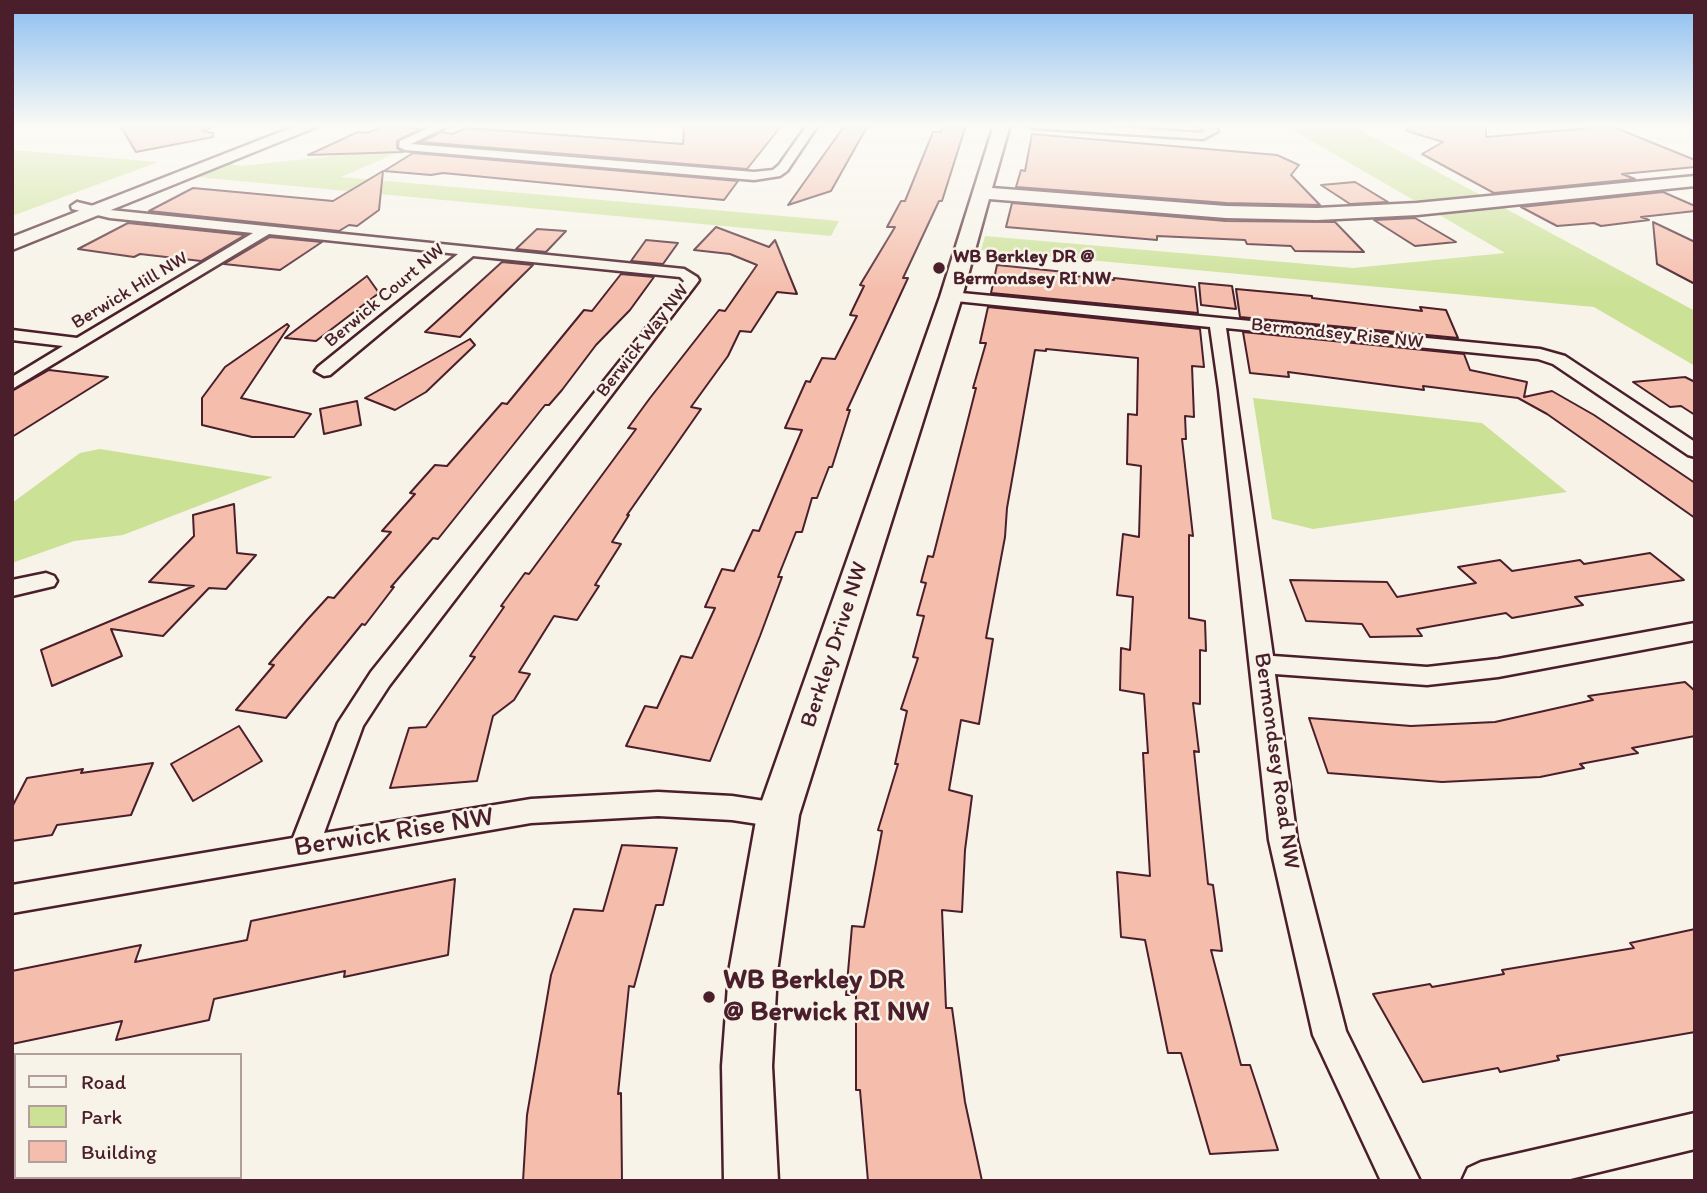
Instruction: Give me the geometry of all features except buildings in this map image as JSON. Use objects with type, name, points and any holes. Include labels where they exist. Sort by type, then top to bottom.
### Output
[{"type":"street","points":[[16,238],[152,181]]},
{"type":"street","points":[[87,208],[161,181]]},
{"type":"street","name":"Berkley Drive NW","points":[[751,1181],[747,1066],[752,972],[778,815],[987,181]]},
{"type":"street","points":[[984,193],[1226,212],[1318,214],[1417,209],[1695,181]]},
{"type":"street","name":"Berwick Way NW","points":[[87,208],[129,216],[684,273],[692,280],[380,679],[351,723],[304,848]]},
{"type":"street","points":[[16,238],[129,216]]},
{"type":"street","name":"Berwick Hill NW","points":[[12,384],[267,230]]},
{"type":"street","name":"Berwick Court NW","points":[[324,371],[470,251]]},
{"type":"street","name":"Bermondsey Rise NW","points":[[951,297],[1540,354],[1559,360],[1695,451]]},
{"type":"street","name":"Bermondsey Road NW","points":[[1217,323],[1228,390],[1283,840],[1330,1035],[1401,1181]]},
{"type":"street","points":[[12,335],[80,343]]},
{"type":"street","points":[[12,587],[46,581]]},
{"type":"street","points":[[1262,664],[1342,672],[1427,676],[1498,668],[1695,631]]},
{"type":"street","name":"Berwick Rise NW","points":[[12,899],[531,811],[658,804],[732,808],[778,815]]},
{"type":"street","points":[[1481,1181],[1695,1131]]},
{"type":"green space","points":[[12,181],[108,181],[12,216]]},
{"type":"green space","points":[[236,181],[383,181],[839,221],[831,236]]},
{"type":"green space","points":[[1380,181],[1454,181],[1695,311],[1695,366],[1594,307],[981,250],[985,236],[1353,268],[1505,253]]},
{"type":"green space","points":[[1253,398],[1482,423],[1567,492],[1313,529],[1272,519]]},
{"type":"green space","points":[[100,449],[273,477],[123,535],[74,541],[12,563],[12,503],[80,453]]},
{"type":"place","name":"WB Berkley DR @ Bermondsey RI NW","points":[[939,268]]},
{"type":"place","name":"WB Berkley DR @ Berwick RI NW","points":[[709,997]]}]
